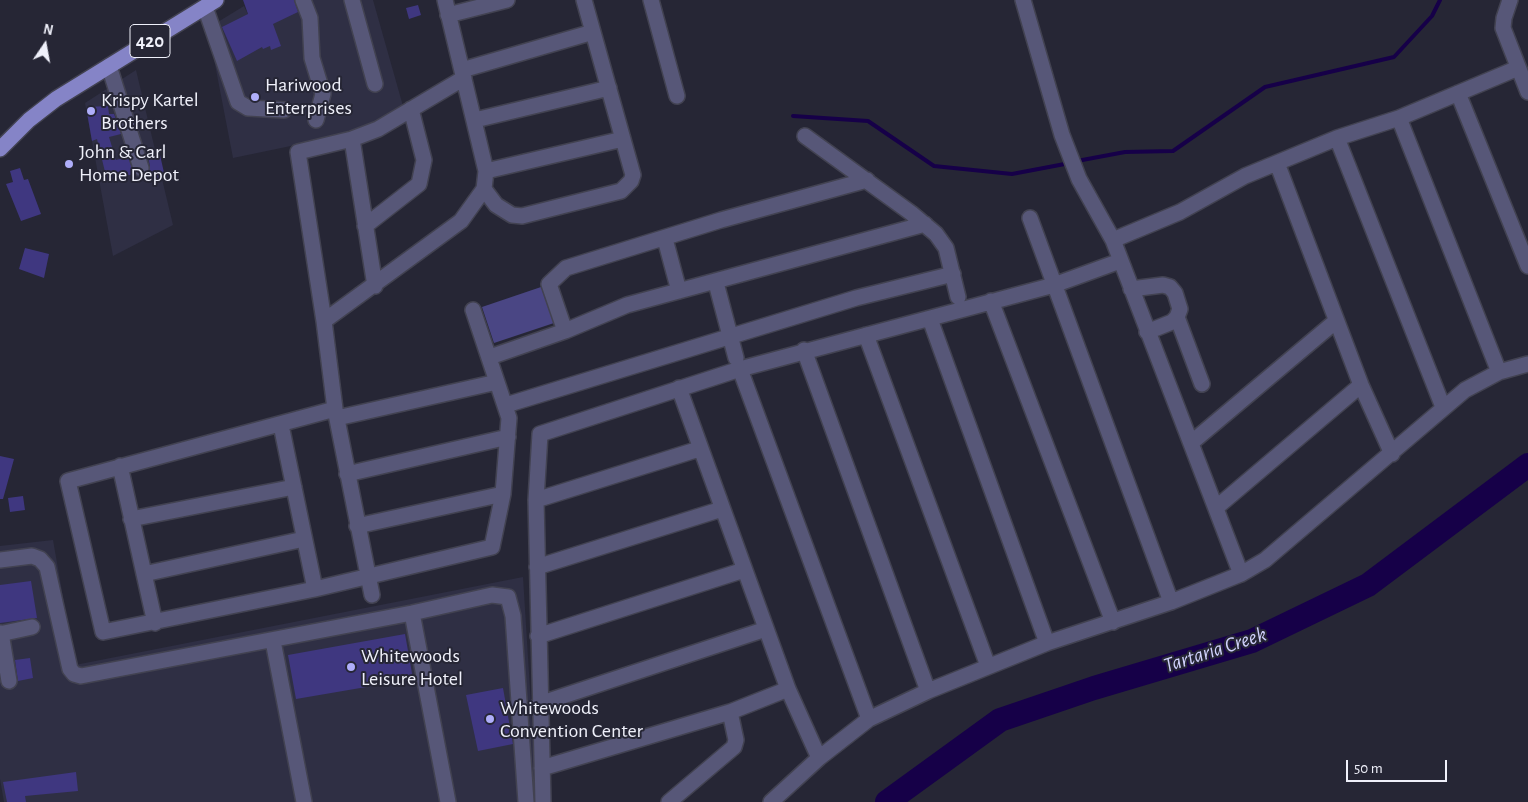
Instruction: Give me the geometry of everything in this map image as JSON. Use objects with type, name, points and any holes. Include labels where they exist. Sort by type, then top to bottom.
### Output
[{"type":"main road","name":"420","points":[[0,149],[29,120],[56,99],[211,3]]},
{"type":"street","points":[[303,0],[310,18],[312,58],[323,94],[316,120]]},
{"type":"street","points":[[352,0],[375,84]]},
{"type":"street","points":[[324,321],[375,286],[461,222],[484,189],[486,171],[445,0]]},
{"type":"street","points":[[448,15],[507,0]]},
{"type":"street","points":[[484,189],[496,205],[512,216],[522,216],[621,191],[631,180],[633,175],[584,0]]},
{"type":"street","points":[[651,0],[677,96]]},
{"type":"street","points":[[1023,0],[1062,135],[1079,179],[1113,240],[1147,332],[1217,507],[1241,574]]},
{"type":"street","points":[[1510,0],[1503,28],[1528,92]]},
{"type":"street","points":[[211,3],[238,102],[248,108],[284,110]]},
{"type":"street","points":[[372,595],[336,414],[298,152],[352,139],[378,129],[463,74],[593,32]]},
{"type":"street","points":[[109,66],[141,168]]},
{"type":"street","points":[[1113,240],[1144,229],[1180,212],[1245,176],[1337,138],[1398,118],[1518,68]]},
{"type":"street","points":[[474,120],[609,88]]},
{"type":"street","points":[[1458,93],[1528,266]]},
{"type":"street","points":[[365,226],[419,184],[424,160],[411,109]]},
{"type":"street","points":[[1398,118],[1499,372]]},
{"type":"street","points":[[805,136],[925,224],[943,241],[958,297]]},
{"type":"street","points":[[1337,138],[1443,407]]},
{"type":"street","points":[[352,139],[375,286]]},
{"type":"street","points":[[486,171],[623,139]]},
{"type":"street","points":[[1277,163],[1361,385],[1392,454]]},
{"type":"street","points":[[565,331],[549,284],[566,268],[665,239],[721,220],[867,180]]},
{"type":"street","points":[[1030,218],[1171,602]]},
{"type":"street","points":[[490,357],[565,331],[627,306],[925,224]]},
{"type":"street","points":[[665,239],[679,291]]},
{"type":"street","points":[[543,802],[539,704],[536,500],[540,434],[679,388],[738,364],[930,319],[1054,285],[1120,261]]},
{"type":"street","points":[[506,405],[856,298],[953,274]]},
{"type":"street","points":[[716,282],[738,364],[869,719]]},
{"type":"street","points":[[1131,290],[1163,285],[1170,287],[1175,293],[1180,309],[1177,317],[1172,322],[1147,332]]},
{"type":"street","points":[[991,301],[1113,622]]},
{"type":"street","points":[[473,310],[506,405],[508,437],[503,494],[492,547],[315,589],[155,623],[103,632],[68,481],[281,425],[497,382]]},
{"type":"street","points":[[1177,317],[1202,384]]},
{"type":"street","points":[[930,319],[1047,643]]},
{"type":"street","points":[[1191,443],[1336,321]]},
{"type":"street","points":[[866,335],[988,666]]},
{"type":"street","points":[[804,350],[928,691]]},
{"type":"street","points":[[771,802],[819,758],[869,719],[928,691],[1047,643],[1171,602],[1241,574],[1265,560],[1465,390],[1499,372],[1528,364]]},
{"type":"street","points":[[1217,507],[1361,385]]},
{"type":"street","points":[[679,388],[699,448],[788,689],[819,758]]},
{"type":"street","points":[[281,425],[315,589]]},
{"type":"street","points":[[347,474],[508,437]]},
{"type":"street","points":[[536,500],[699,448]]},
{"type":"street","points":[[120,466],[155,623]]},
{"type":"street","points":[[132,519],[294,487]]},
{"type":"street","points":[[357,526],[503,494]]},
{"type":"street","points":[[538,568],[722,509]]},
{"type":"street","points":[[144,574],[304,539]]},
{"type":"street","points":[[0,560],[32,556],[40,559],[47,568],[70,669],[74,674],[81,676],[412,614],[492,594],[508,597],[511,601],[526,802]]},
{"type":"street","points":[[538,636],[744,570]]},
{"type":"street","points":[[412,614],[448,802]]},
{"type":"street","points":[[9,681],[1,634],[32,627]]},
{"type":"street","points":[[539,704],[766,629]]},
{"type":"street","points":[[273,640],[304,802]]},
{"type":"street","points":[[542,768],[730,712],[788,689]]},
{"type":"street","points":[[669,802],[734,747],[736,740],[730,712]]},
{"type":"shaded area","points":[[268,0],[373,0],[403,106],[358,132],[233,158],[208,28],[244,6],[255,29]]},
{"type":"shaded area","points":[[136,70],[173,225],[113,256],[85,103]]},
{"type":"shaded area","points":[[541,287],[554,323],[494,343],[482,307]]},
{"type":"shaded area","points":[[53,540],[75,665],[523,577],[537,802],[4,802],[0,779],[0,546]]},
{"type":"building","points":[[243,0],[294,0],[298,12],[273,24],[281,46],[271,50],[270,46],[263,49],[262,47],[237,61],[222,27],[248,14]]},
{"type":"building","points":[[418,5],[421,15],[409,19],[406,8]]},
{"type":"building","points":[[108,106],[109,114],[114,114],[121,134],[109,137],[116,160],[128,157],[134,174],[107,180],[97,139],[92,141],[86,107]]},
{"type":"building","points":[[160,155],[165,177],[149,182],[147,175],[150,166],[148,157]]},
{"type":"building","points":[[20,168],[24,180],[28,179],[41,214],[21,221],[6,184],[13,182],[10,171]]},
{"type":"building","points":[[25,248],[49,254],[44,278],[19,269]]},
{"type":"building","points":[[0,456],[14,459],[3,499],[0,499]]},
{"type":"building","points":[[23,496],[25,510],[10,512],[8,498]]},
{"type":"building","points":[[31,581],[37,618],[0,623],[0,585]]},
{"type":"building","name":"Whitewoods Leisure Hotel","points":[[405,634],[413,679],[296,699],[288,655]]},
{"type":"building","points":[[30,658],[33,678],[18,681],[15,660]]},
{"type":"building","name":"Whitewoods Convention Center","points":[[503,688],[513,744],[478,751],[466,695]]},
{"type":"building","points":[[76,772],[78,791],[25,796],[26,802],[7,802],[3,782]]},
{"type":"waterway","points":[[1077,161],[1125,152],[1173,151],[1265,87],[1394,57],[1432,16],[1440,0]]},
{"type":"waterway","points":[[793,116],[868,121],[934,166],[1012,174],[1070,163]]},
{"type":"waterway","name":"Tartaria Creek","points":[[887,802],[1000,720],[1094,688],[1252,641],[1368,585],[1528,465]]},
{"type":"place","name":"Hariwood Enterprises","points":[[255,97]]},
{"type":"place","name":"Krispy Kartel Brothers","points":[[91,111]]},
{"type":"place","name":"John & Carl Home Depot","points":[[69,164]]},
{"type":"place","name":"Whitewoods Leisure Hotel","points":[[351,667]]},
{"type":"place","name":"Whitewoods Convention Center","points":[[490,719]]}]
